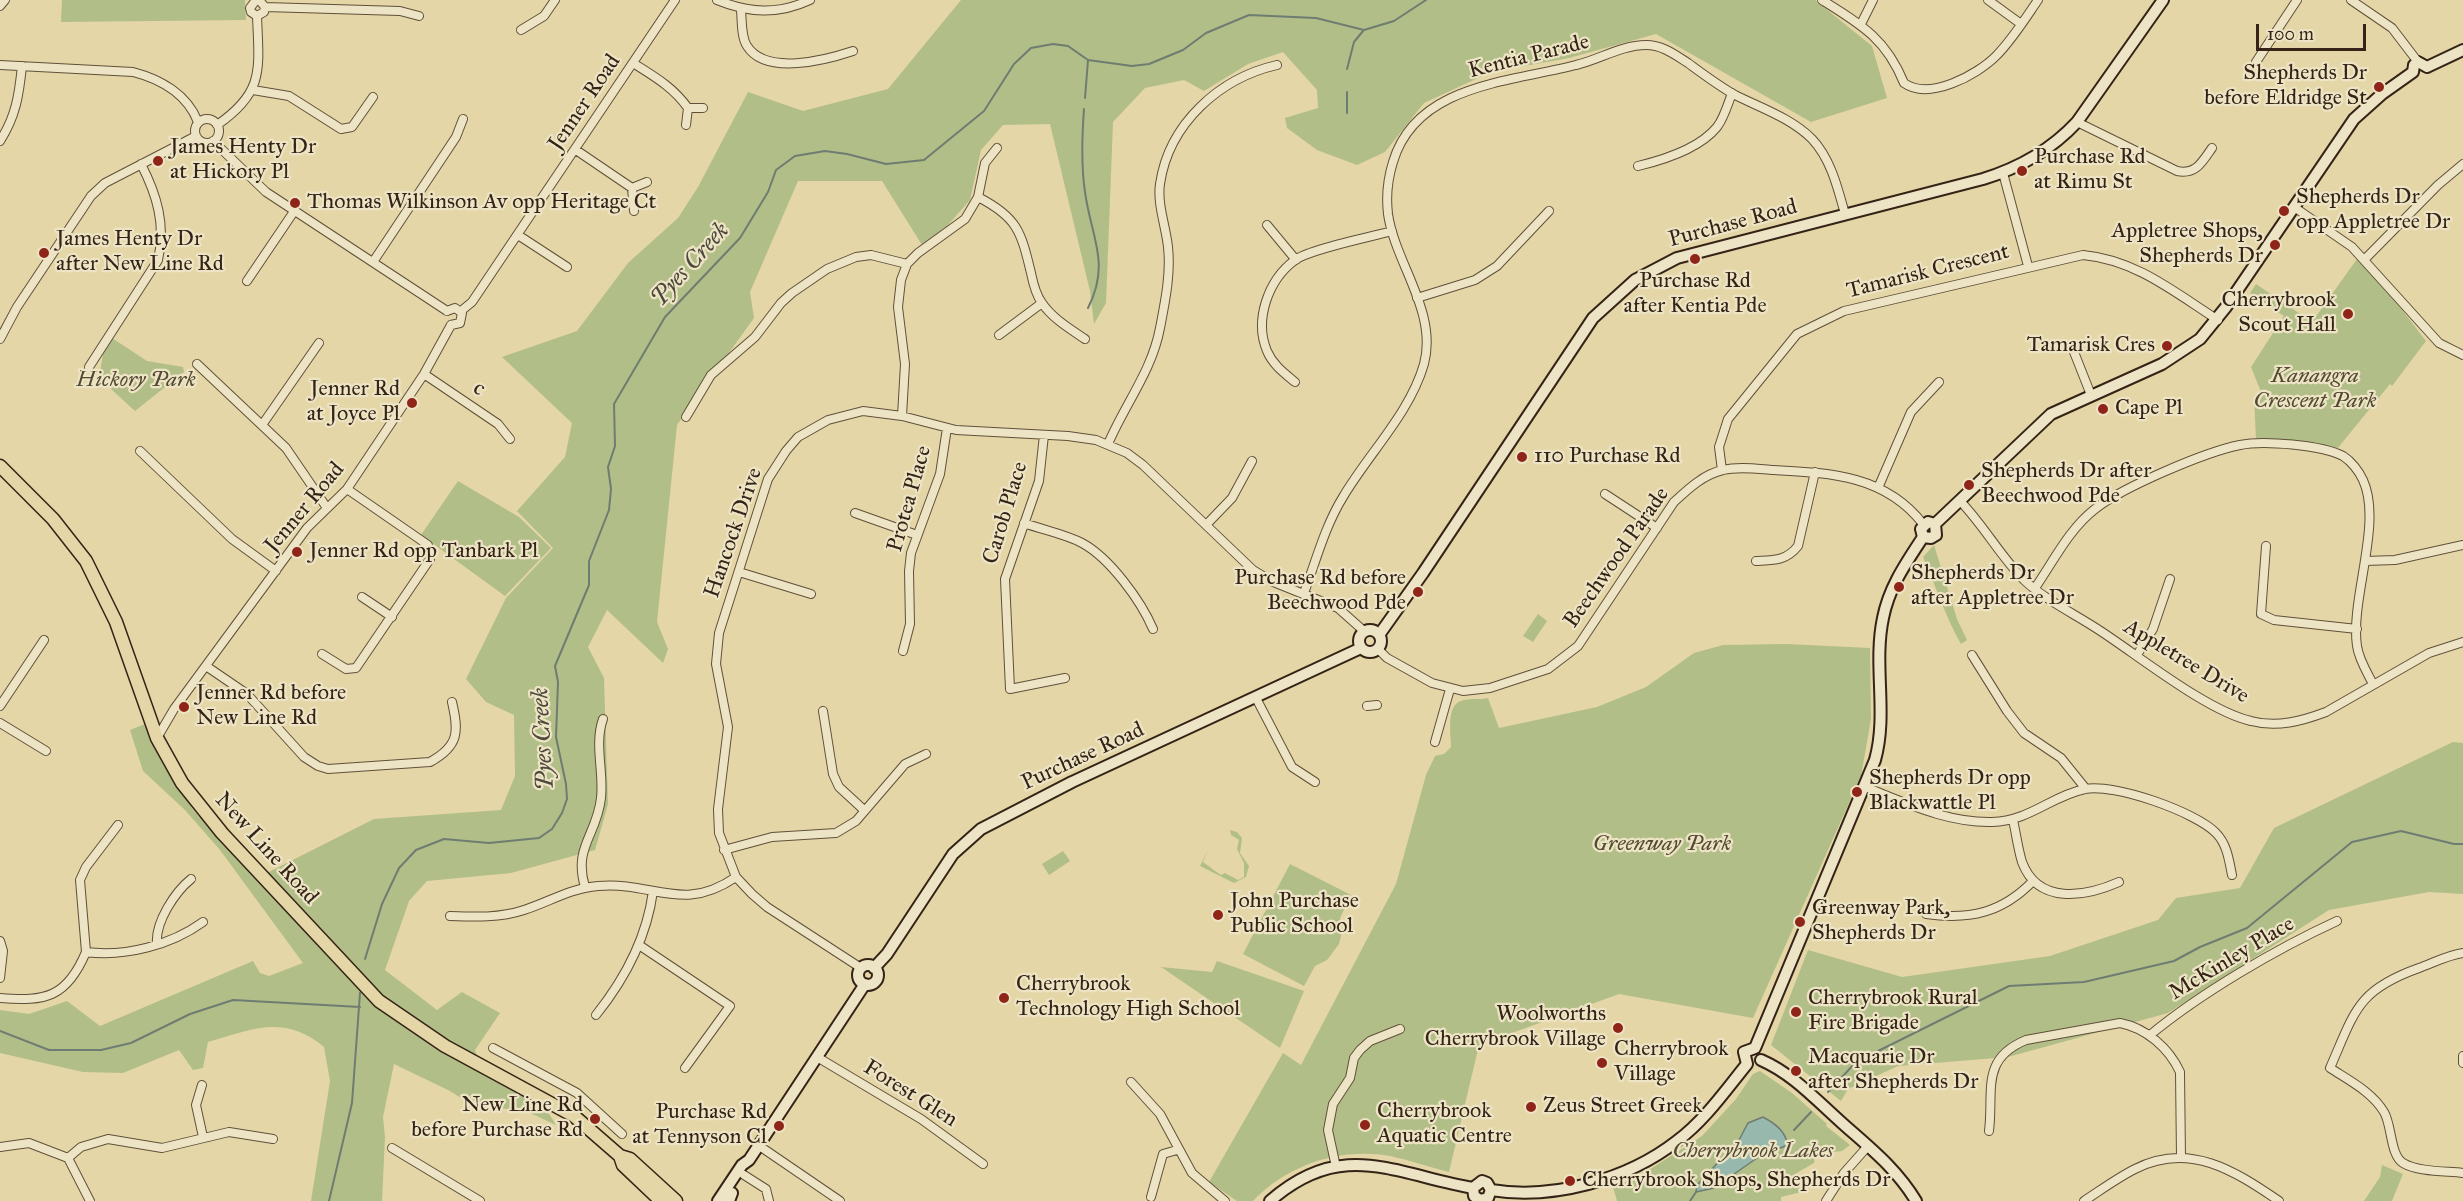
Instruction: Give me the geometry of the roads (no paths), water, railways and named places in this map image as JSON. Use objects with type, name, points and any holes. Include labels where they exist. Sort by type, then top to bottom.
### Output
[{"type":"main road","name":"Purchase Road","points":[[1379,635],[1423,573],[1582,332],[1620,291],[1653,268],[1677,258],[2003,173],[2042,152],[2077,122],[2163,0]]},
{"type":"main road","points":[[1747,1064],[1744,1052],[1755,1048],[1875,760],[1881,731],[1882,619],[1895,580],[1923,537],[1929,539],[1936,535],[1929,524],[1961,502],[2042,421],[2063,407],[2173,359],[2192,346],[2218,320],[2354,119],[2382,94],[2419,67],[2463,50]]},
{"type":"main road","name":"New Line Road","points":[[0,466],[53,519],[86,561],[116,622],[157,738],[182,783],[200,809],[379,1001],[445,1046],[574,1116],[620,1156],[630,1159],[676,1201]]},
{"type":"main road","points":[[1371,631],[1379,635],[1381,642],[1378,649],[1369,652],[1361,648],[1359,640],[1365,632],[1371,631]]},
{"type":"main road","name":"Purchase Road","points":[[874,968],[887,954],[948,861],[981,829],[1072,782],[1361,648]]},
{"type":"main road","points":[[711,1201],[725,1198],[744,1175],[749,1160],[758,1145],[865,984],[876,980],[878,974],[874,968],[866,965],[861,968],[859,977],[865,984]]},
{"type":"main road","points":[[1747,1064],[1756,1065],[1761,1060],[1761,1053],[1755,1048]]},
{"type":"main road","points":[[1761,1060],[1786,1073],[1898,1173],[1916,1201]]},
{"type":"main road","points":[[1491,1191],[1549,1192],[1596,1181],[1636,1166],[1676,1142],[1695,1125],[1716,1104],[1747,1064]]},
{"type":"main road","name":"New Line Road","points":[[620,1156],[623,1165],[661,1201]]},
{"type":"main road","points":[[725,1198],[742,1165],[749,1160]]},
{"type":"main road","points":[[1270,1201],[1308,1177],[1336,1167],[1363,1165],[1390,1167],[1473,1188]]},
{"type":"main road","points":[[1482,1181],[1487,1183],[1491,1191],[1488,1198],[1480,1200],[1474,1196],[1473,1188],[1482,1181]]},
{"type":"street","points":[[0,6],[5,0]]},
{"type":"street","points":[[257,16],[249,8],[257,0],[265,7],[400,11],[419,16]]},
{"type":"street","points":[[521,30],[544,16],[555,0]]},
{"type":"street","name":"Jenner Road","points":[[461,311],[472,302],[675,0]]},
{"type":"street","points":[[717,0],[741,10],[771,11],[797,6],[810,0]]},
{"type":"street","points":[[1822,0],[1860,24],[1886,49],[1904,84],[1921,89],[1960,80],[1996,56],[2038,0]]},
{"type":"street","points":[[1860,24],[1873,0]]},
{"type":"street","points":[[1988,0],[2021,24]]},
{"type":"street","points":[[2256,62],[2297,0]]},
{"type":"street","points":[[2351,0],[2392,28],[2419,67]]},
{"type":"street","points":[[257,16],[264,12],[265,7]]},
{"type":"street","points":[[741,10],[745,44],[760,59],[784,62],[824,61],[853,51]]},
{"type":"street","points":[[217,125],[244,104],[253,90],[258,57],[257,16]]},
{"type":"street","name":"Kentia Parade","points":[[1304,593],[1331,519],[1342,497],[1419,381],[1425,360],[1426,334],[1417,298],[1392,231],[1388,196],[1389,177],[1398,147],[1423,116],[1465,92],[1491,82],[1576,65],[1643,45],[1660,46],[1732,93],[1789,121],[1813,140],[1829,165],[1845,214]]},
{"type":"street","points":[[633,63],[670,86],[688,108],[686,125]]},
{"type":"street","points":[[0,65],[132,72],[152,77],[185,100],[198,122]]},
{"type":"street","points":[[1108,444],[1155,351],[1169,262],[1160,185],[1171,150],[1181,129],[1206,102],[1241,76],[1277,65]]},
{"type":"street","points":[[0,141],[11,124],[19,102],[22,66]]},
{"type":"street","points":[[253,90],[289,96],[341,129],[347,130],[352,127],[373,97]]},
{"type":"street","points":[[1638,166],[1658,161],[1704,139],[1719,125],[1732,93]]},
{"type":"street","points":[[688,108],[704,108]]},
{"type":"street","points":[[209,119],[217,125],[219,132],[213,141],[206,143],[196,136],[195,129],[198,122],[209,119]]},
{"type":"street","points":[[373,262],[456,137],[463,119]]},
{"type":"street","points":[[2077,122],[2177,171],[2188,173],[2197,169],[2212,148]]},
{"type":"street","points":[[0,339],[17,307],[91,196],[105,183],[196,136]]},
{"type":"street","points":[[213,141],[266,192],[447,311]]},
{"type":"street","points":[[902,416],[905,364],[898,294],[908,264],[928,244],[955,229],[965,219],[978,197],[985,163],[997,148]]},
{"type":"street","points":[[576,150],[632,188]]},
{"type":"street","points":[[90,367],[158,260],[161,246],[160,214],[152,186],[141,164]]},
{"type":"street","points":[[2366,259],[2463,164]]},
{"type":"street","points":[[2003,173],[2028,266]]},
{"type":"street","points":[[632,188],[646,182]]},
{"type":"street","points":[[632,188],[634,211]]},
{"type":"street","points":[[978,197],[1008,215],[1018,228],[1033,285],[1042,303],[1064,324],[1085,339]]},
{"type":"street","points":[[2294,207],[2366,259],[2439,343],[2463,355]]},
{"type":"street","points":[[247,281],[295,210]]},
{"type":"street","points":[[1417,298],[1475,280],[1497,266],[1549,211]]},
{"type":"street","points":[[1267,225],[1296,260]]},
{"type":"street","points":[[1295,382],[1278,369],[1267,351],[1262,322],[1270,290],[1296,260],[1392,231]]},
{"type":"street","points":[[518,235],[567,267]]},
{"type":"street","points":[[686,417],[711,375],[755,337],[792,293],[827,269],[856,257],[871,255],[908,264]]},
{"type":"street","name":"Tamarisk Crescent","points":[[1722,470],[1719,447],[1728,419],[1797,334],[1819,321],[1844,311],[2028,266],[2083,255],[2107,257],[2150,275],[2218,320]]},
{"type":"street","points":[[999,335],[1042,303]]},
{"type":"street","points":[[455,308],[461,311],[462,321],[451,325],[446,319],[447,311],[455,308]]},
{"type":"street","name":"Jenner Road","points":[[157,738],[174,709],[307,528],[347,489],[424,374],[451,325]]},
{"type":"street","points":[[262,425],[319,343]]},
{"type":"street","points":[[2074,352],[2091,395]]},
{"type":"street","points":[[197,364],[286,448],[327,508]]},
{"type":"street","name":"c","points":[[424,374],[498,424],[510,439]]},
{"type":"street","points":[[1878,488],[1911,412],[1939,382]]},
{"type":"street","name":"Hancock Drive","points":[[861,968],[766,907],[736,877],[719,833],[718,809],[728,727],[716,664],[719,633],[768,479],[781,457],[798,437],[812,428],[843,415],[863,411],[902,416],[947,428],[1085,438],[1108,444],[1143,465],[1253,570],[1271,581],[1338,608],[1365,632]]},
{"type":"street","name":"Protea Place","points":[[903,651],[910,624],[909,571],[917,535],[940,474],[947,428]]},
{"type":"street","name":"Carob Place","points":[[1044,435],[1040,480],[1005,579],[1010,689],[1065,678]]},
{"type":"street","points":[[2035,588],[2074,530],[2093,510],[2117,494],[2221,449],[2242,444],[2329,451],[2343,456],[2354,465],[2368,494],[2365,561],[2357,647],[2373,684]]},
{"type":"street","points":[[140,451],[232,539],[276,571]]},
{"type":"street","points":[[1206,525],[1232,498],[1252,461]]},
{"type":"street","name":"Beechwood Parade","points":[[1378,649],[1393,661],[1432,683],[1450,689],[1490,688],[1548,669],[1566,658],[1578,646],[1674,502],[1691,486],[1722,470],[1815,472],[1849,476],[1878,488],[1929,524]]},
{"type":"street","points":[[1756,561],[1781,560],[1798,546],[1815,472]]},
{"type":"street","points":[[322,654],[346,669],[357,668],[430,560],[431,552],[428,545],[347,489]]},
{"type":"street","points":[[1605,494],[1657,528]]},
{"type":"street","name":"Appletree Drive","points":[[1961,502],[1982,524],[2016,572],[2035,588],[2225,712],[2253,722],[2290,723],[2308,719],[2326,712],[2429,653],[2463,642]]},
{"type":"street","points":[[855,513],[917,535]]},
{"type":"street","points":[[1024,523],[1080,542],[1097,552],[1147,615],[1153,630]]},
{"type":"street","points":[[2365,561],[2395,560],[2463,545]]},
{"type":"street","points":[[2266,546],[2261,614],[2274,620],[2357,629]]},
{"type":"street","points":[[739,572],[811,594]]},
{"type":"street","points":[[2137,655],[2153,629],[2170,579]]},
{"type":"street","points":[[362,597],[392,617]]},
{"type":"street","points":[[0,706],[44,640]]},
{"type":"street","points":[[1972,655],[2007,711],[2024,733],[2061,758],[2086,789]]},
{"type":"street","points":[[206,666],[247,694],[310,762],[328,769],[430,762],[445,754],[452,746],[456,730],[452,702]]},
{"type":"street","points":[[1435,742],[1450,689]]},
{"type":"street","points":[[1256,698],[1292,767],[1315,782]]},
{"type":"street","points":[[1367,706],[1377,705]]},
{"type":"street","points":[[823,711],[833,774],[839,787],[864,810]]},
{"type":"street","points":[[585,887],[580,873],[580,857],[598,814],[601,800],[598,732],[603,719]]},
{"type":"street","points":[[0,723],[46,751]]},
{"type":"street","points":[[724,850],[772,837],[836,833],[856,821],[905,764],[926,754]]},
{"type":"street","points":[[1865,787],[1934,814],[1989,822],[2013,820],[2086,789],[2108,788],[2127,791],[2205,823],[2218,834],[2225,846],[2232,875]]},
{"type":"street","points":[[2013,820],[2022,862],[2033,880],[2066,895],[2082,895],[2119,882]]},
{"type":"street","points":[[0,998],[45,998],[67,986],[78,972],[86,952],[80,880],[86,867],[118,825]]},
{"type":"street","points":[[450,916],[485,917],[507,914],[585,887],[619,885],[653,891],[702,895],[719,889],[736,877]]},
{"type":"street","points":[[157,944],[156,936],[163,919],[183,886],[191,879]]},
{"type":"street","points":[[1926,914],[1949,917],[2001,907],[2016,898],[2033,880]]},
{"type":"street","points":[[596,1016],[611,996],[639,945],[650,914],[653,891]]},
{"type":"street","name":"McKinley Place","points":[[2150,1035],[2179,1011],[2311,932],[2337,921]]},
{"type":"street","points":[[86,952],[121,953],[157,944],[189,933],[203,922]]},
{"type":"street","points":[[0,941],[3,951],[0,978]]},
{"type":"street","points":[[639,945],[730,1006],[685,1068]]},
{"type":"street","points":[[2463,953],[2396,976],[2378,985],[2358,1007],[2330,1068],[2377,1101],[2391,1125],[2397,1155],[2402,1162],[2410,1166],[2463,1173]]},
{"type":"street","points":[[1989,1131],[1992,1110],[1991,1080],[1995,1065],[2001,1055],[2012,1046],[2026,1040],[2120,1023],[2135,1026],[2150,1035],[2174,1060],[2180,1072],[2181,1158]]},
{"type":"street","points":[[1336,1167],[1328,1130],[1333,1104],[1350,1078],[1354,1058],[1370,1041],[1400,1029]]},
{"type":"street","points":[[493,1048],[577,1093],[622,1134]]},
{"type":"street","points":[[2463,1056],[2463,1063]]},
{"type":"street","name":"Forest Glen","points":[[817,1057],[921,1119],[983,1164]]},
{"type":"street","points":[[1131,1082],[1160,1114],[1177,1150],[1192,1173],[1225,1201]]},
{"type":"street","points":[[202,1085],[196,1105],[203,1137]]},
{"type":"street","points":[[68,1158],[81,1147],[108,1139],[162,1148],[229,1132],[273,1139]]},
{"type":"street","points":[[0,1147],[29,1143],[45,1147],[68,1158],[85,1186],[90,1201]]},
{"type":"street","points":[[758,1145],[840,1201]]},
{"type":"street","points":[[1826,1201],[1844,1173],[1868,1146]]},
{"type":"street","points":[[392,1148],[480,1201]]},
{"type":"street","points":[[1151,1197],[1163,1154],[1177,1150]]},
{"type":"street","points":[[2084,1201],[2135,1168],[2151,1162],[2181,1158],[2224,1167],[2279,1201]]},
{"type":"street","points":[[744,1175],[766,1189],[770,1201]]},
{"type":"water","points":[[1763,1117],[1779,1128],[1788,1145],[1760,1156],[1714,1188],[1696,1192],[1697,1185],[1739,1140],[1748,1123]]},
{"type":"waterway","name":"Pyes Creek","points":[[365,959],[382,904],[399,868],[416,850],[444,839],[489,843],[539,838],[552,829],[562,813],[567,799],[556,737],[558,682],[555,666],[589,585],[589,561],[609,510],[611,489],[608,467],[615,446],[614,404],[665,317],[740,238],[768,192],[776,170],[795,156],[825,151],[886,164],[924,160],[984,111],[1014,64],[1031,48],[1053,44],[1068,46],[1088,60],[1132,66],[1149,64],[1183,50],[1206,33],[1249,15],[1316,18],[1364,30],[1394,21],[1426,0]]},
{"type":"waterway","points":[[1347,69],[1354,42],[1363,31]]},
{"type":"waterway","points":[[1085,98],[1088,60]]},
{"type":"waterway","points":[[1347,92],[1347,113]]},
{"type":"waterway","points":[[1084,109],[1082,151],[1084,182],[1099,263],[1095,292],[1088,308]]},
{"type":"waterway","points":[[1828,1092],[1856,1062],[2009,986],[2084,982],[2174,961],[2200,947],[2247,928],[2352,842],[2401,831],[2454,844],[2463,844]]},
{"type":"waterway","name":"Pyes Creek","points":[[329,1201],[352,1103],[360,993]]},
{"type":"waterway","points":[[0,1031],[49,1050],[101,1050],[131,1043],[190,1014],[233,1000],[360,1007]]},
{"type":"waterway","points":[[1794,1130],[1811,1112]]},
{"type":"waterway","points":[[1690,1201],[1696,1192]]},
{"type":"place","name":"Shepherds Dr before Eldridge St","points":[[2379,87]]},
{"type":"place","name":"James Henty Dr at Hickory Pl","points":[[158,161]]},
{"type":"place","name":"Purchase Rd at Rimu St","points":[[2022,171]]},
{"type":"place","name":"Thomas Wilkinson Av opp Heritage Ct","points":[[295,203]]},
{"type":"place","name":"Shepherds Dr opp Appletree Dr","points":[[2284,211]]},
{"type":"place","name":"Appletree Shops, Shepherds Dr","points":[[2275,245]]},
{"type":"place","name":"James Henty Dr after New Line Rd","points":[[44,253]]},
{"type":"place","name":"Purchase Rd after Kentia Pde","points":[[1695,259]]},
{"type":"place","name":"Cherrybrook Scout Hall","points":[[2348,314]]},
{"type":"place","name":"Tamarisk Cres","points":[[2167,346]]},
{"type":"place","name":"Jenner Rd at Joyce Pl","points":[[412,403]]},
{"type":"place","name":"Cape Pl","points":[[2103,409]]},
{"type":"place","name":"110 Purchase Rd","points":[[1522,457]]},
{"type":"place","name":"Shepherds Dr after Beechwood Pde","points":[[1969,485]]},
{"type":"place","name":"Jenner Rd opp Tanbark Pl","points":[[297,552]]},
{"type":"place","name":"Shepherds Dr after Appletree Dr","points":[[1899,587]]},
{"type":"place","name":"Purchase Rd before Beechwood Pde","points":[[1418,592]]},
{"type":"place","name":"Jenner Rd before New Line Rd","points":[[184,707]]},
{"type":"place","name":"Shepherds Dr opp Blackwattle Pl","points":[[1857,792]]},
{"type":"place","name":"John Purchase Public School","points":[[1218,915]]},
{"type":"place","name":"Greenway Park, Shepherds Dr","points":[[1800,922]]},
{"type":"place","name":"Cherrybrook Technology High School","points":[[1004,998]]},
{"type":"place","name":"Cherrybrook Rural Fire Brigade","points":[[1796,1012]]},
{"type":"place","name":"Woolworths Cherrybrook Village","points":[[1618,1028]]},
{"type":"place","name":"Cherrybrook Village","points":[[1602,1063]]},
{"type":"place","name":"Macquarie Dr after Shepherds Dr","points":[[1796,1071]]},
{"type":"place","name":"Zeus Street Greek","points":[[1531,1107]]},
{"type":"place","name":"New Line Rd before Purchase Rd","points":[[595,1119]]},
{"type":"place","name":"Cherrybrook Aquatic Centre","points":[[1365,1125]]},
{"type":"place","name":"Purchase Rd at Tennyson Cl","points":[[779,1126]]},
{"type":"place","name":"Cherrybrook Shops, Shepherds Dr","points":[[1570,1181]]},
{"type":"park label","name":"Hickory Park","points":[[136,381]]},
{"type":"park label","name":"Kanangra Crescent Park","points":[[2315,390]]},
{"type":"park label","name":"Greenway Park","points":[[1662,845]]},
{"type":"park label","name":"Cherrybrook Lakes","points":[[1753,1152]]}]
